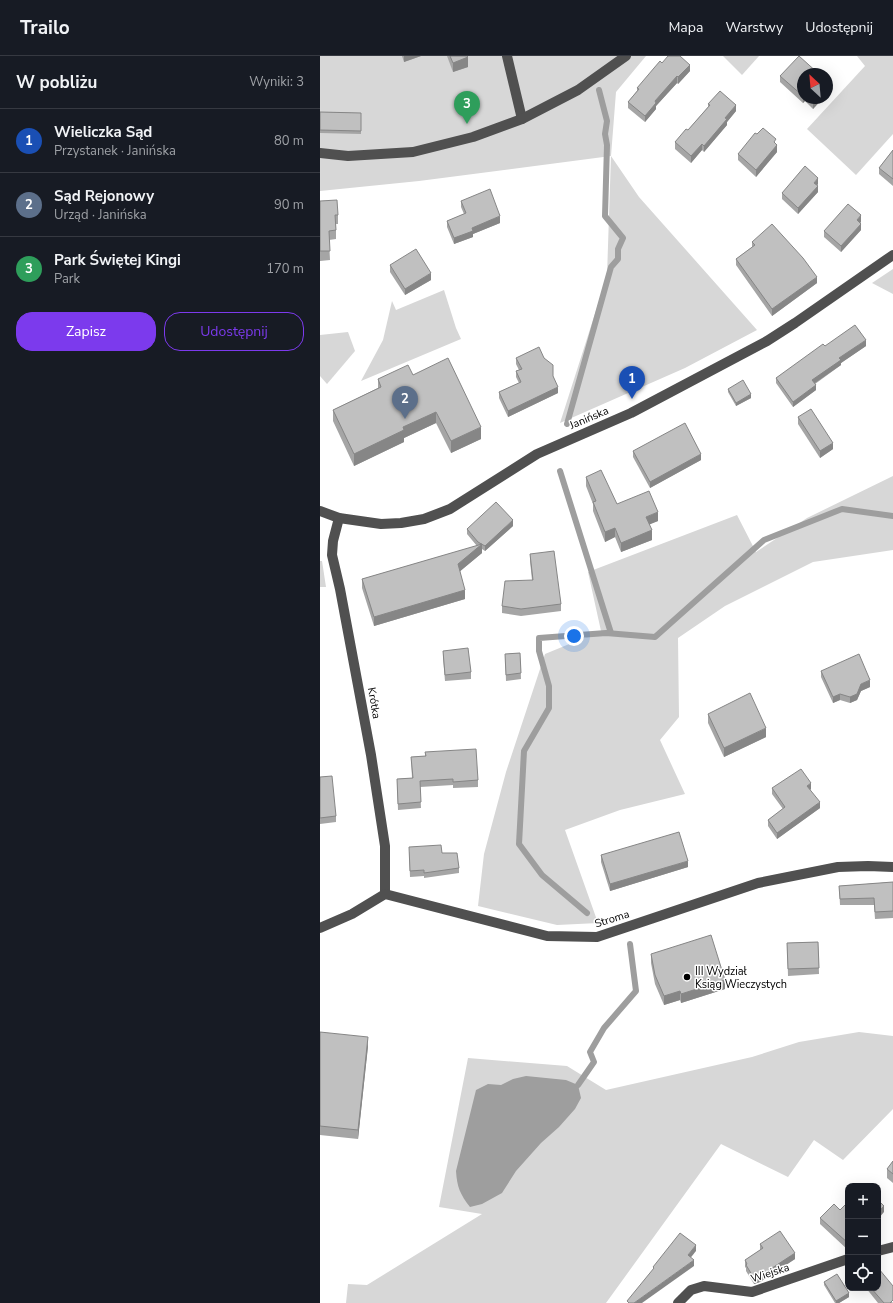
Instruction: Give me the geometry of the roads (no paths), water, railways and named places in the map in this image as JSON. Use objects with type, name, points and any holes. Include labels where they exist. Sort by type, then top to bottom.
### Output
[{"type":"street","points":[[507,56],[522,118]]},
{"type":"street","points":[[320,154],[348,156],[413,152],[473,137],[522,118],[578,90],[626,56]]},
{"type":"street","name":"Janińska","points":[[320,511],[339,518],[381,524],[401,523],[424,519],[450,509],[537,454],[631,413],[767,341],[893,255]]},
{"type":"street","name":"Krótka","points":[[339,518],[333,541],[332,555],[340,589],[371,755],[385,846],[385,894]]},
{"type":"street","name":"Stroma","points":[[385,894],[547,936],[597,937],[758,883],[838,867],[893,867]]},
{"type":"street","points":[[320,928],[352,914],[385,894]]},
{"type":"street","points":[[881,1250],[893,1246]]},
{"type":"street","name":"Wiejska","points":[[678,1303],[691,1290],[704,1286],[752,1292],[845,1260]]},
{"type":"waterway","points":[[567,424],[611,267],[618,259],[618,249],[623,238],[605,216],[607,145],[605,134],[607,121],[599,90]]},
{"type":"waterway","points":[[560,471],[611,633]]},
{"type":"waterway","points":[[587,913],[542,875],[519,844],[524,751],[549,708],[549,686],[539,651],[539,638],[606,633],[655,637],[764,540],[842,509],[893,516]]},
{"type":"waterway","points":[[578,1085],[594,1062],[590,1052],[604,1028],[636,991],[630,944]]},
{"type":"place","name":"Park Świętej Kingi","points":[[467,124]]},
{"type":"place","name":"Wieliczka Sąd","points":[[632,399]]},
{"type":"place","name":"Sąd Rejonowy","points":[[405,419]]},
{"type":"place","name":"III Wydział Ksiąg Wieczystych","points":[[687,977]]}]
